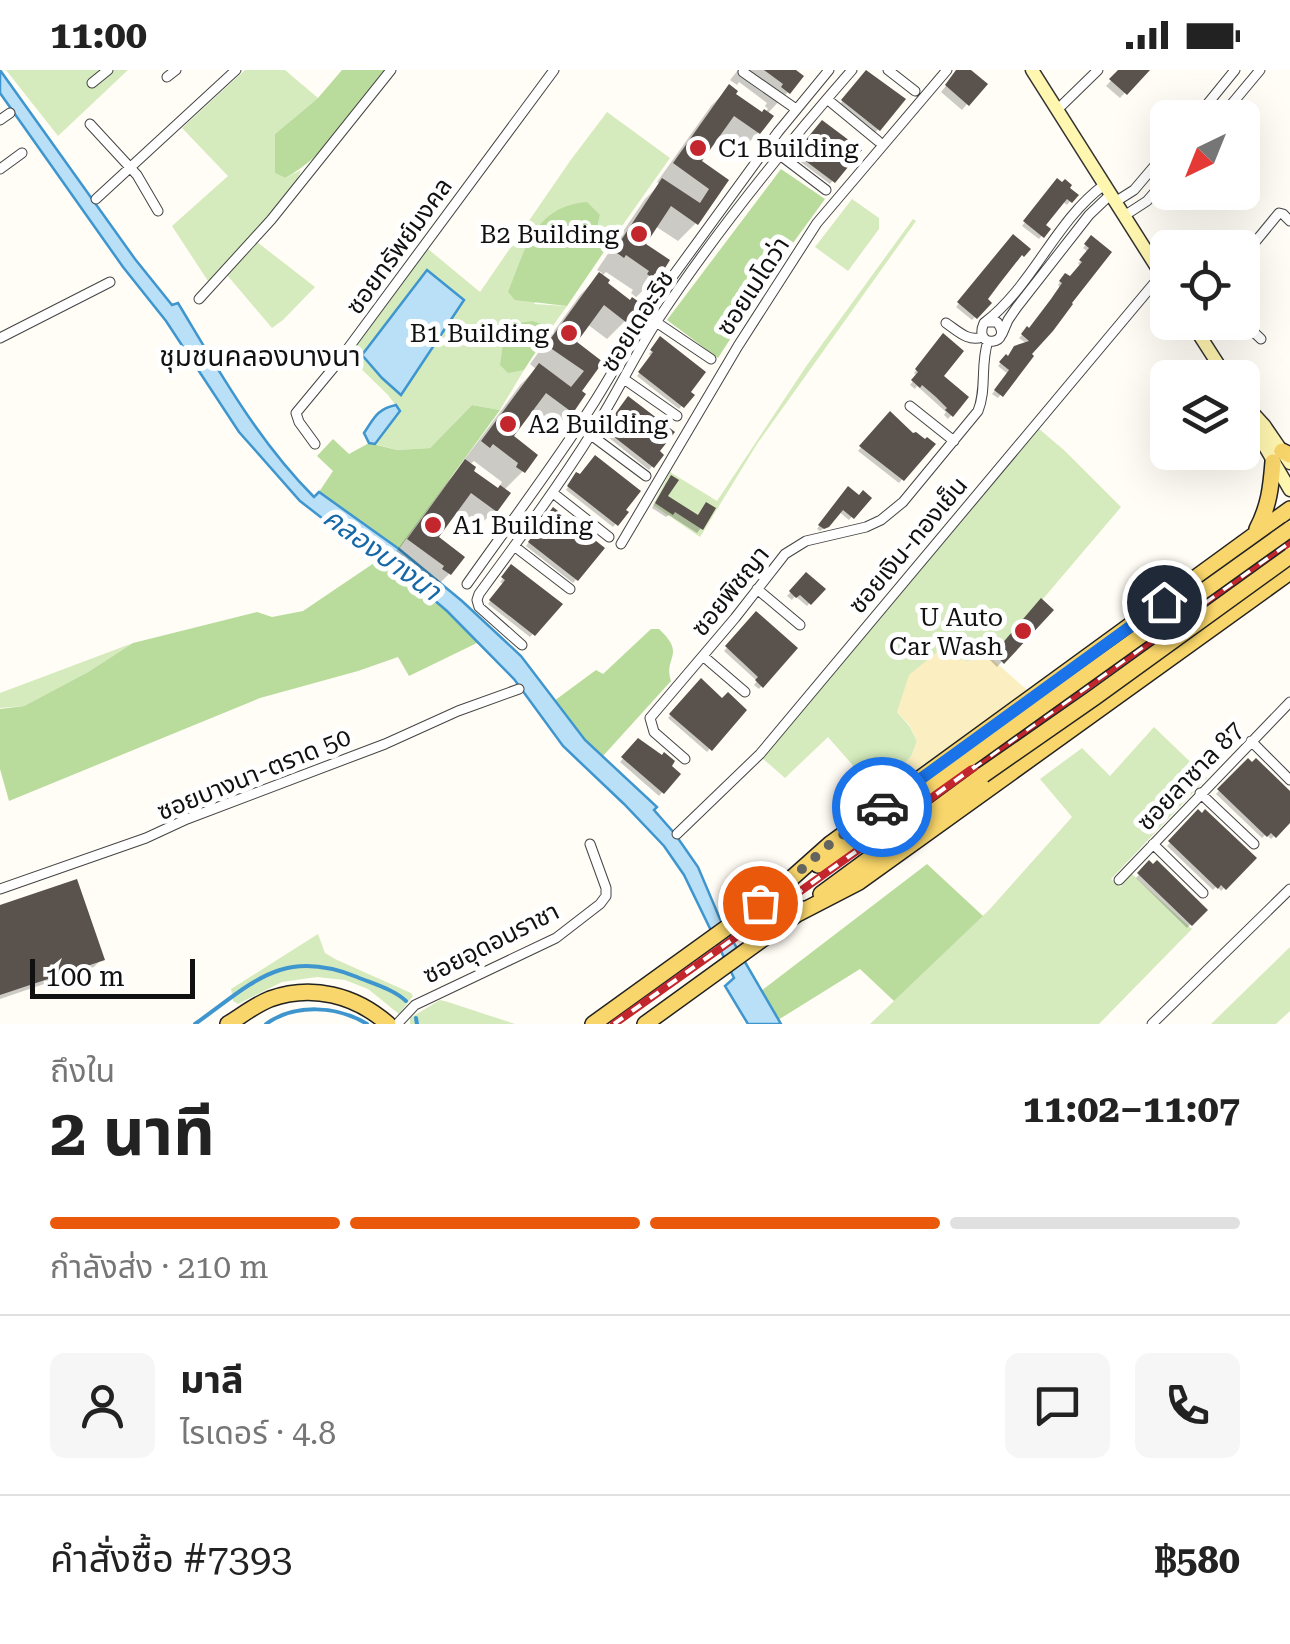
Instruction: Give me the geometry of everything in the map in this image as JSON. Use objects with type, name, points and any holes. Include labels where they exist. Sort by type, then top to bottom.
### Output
[{"type":"main road","points":[[1253,537],[1266,513],[1284,458]]},
{"type":"main road","points":[[593,1024],[784,885],[830,844],[1290,509]]},
{"type":"main road","points":[[784,885],[830,858],[1290,529]]},
{"type":"main road","points":[[646,1024],[800,913],[837,881],[1290,556]]},
{"type":"main road","points":[[800,913],[860,882],[1290,572]]},
{"type":"main road","points":[[1262,591],[1290,580]]},
{"type":"main road","points":[[1128,627],[1150,624],[1162,632],[1166,645],[1160,665]]},
{"type":"main road","points":[[228,1024],[266,1000],[315,991],[362,1004],[388,1024]]},
{"type":"street","points":[[92,83],[108,70]]},
{"type":"street","points":[[96,200],[236,70]]},
{"type":"street","points":[[199,299],[271,220],[391,70]]},
{"type":"street","name":"ซอยทรัพย์มงคล","points":[[315,444],[296,413],[554,70]]},
{"type":"street","points":[[467,584],[566,445],[659,296],[829,70]]},
{"type":"street","name":"ซอยเดอะริช","points":[[522,645],[480,607],[480,594],[553,494],[656,322],[737,208],[852,70]]},
{"type":"street","points":[[888,70],[915,91]]},
{"type":"street","name":"ซอยเมโดว่า","points":[[621,544],[735,352],[818,223],[946,70]]},
{"type":"street","points":[[1032,70],[1150,258]]},
{"type":"street","points":[[1057,110],[1098,70]]},
{"type":"street","points":[[1210,100],[1235,70]]},
{"type":"street","points":[[1235,100],[1260,70]]},
{"type":"street","points":[[744,72],[796,109]]},
{"type":"street","points":[[1214,95],[1219,100]]},
{"type":"street","points":[[827,99],[878,140]]},
{"type":"street","points":[[0,120],[10,113]]},
{"type":"street","points":[[90,124],[130,168],[158,210]]},
{"type":"street","points":[[0,169],[22,154]]},
{"type":"street","points":[[780,155],[826,190]]},
{"type":"street","points":[[946,323],[974,340],[998,340],[1028,292],[1089,215],[1110,194],[1134,190],[1150,171]]},
{"type":"street","name":"ซอยพิชญา","points":[[685,758],[654,732],[650,718],[777,563],[798,545],[866,527],[902,502],[978,411],[985,339],[981,330],[1080,207],[1110,194]]},
{"type":"street","points":[[1124,216],[1150,198]]},
{"type":"street","points":[[1260,236],[1278,213],[1290,220]]},
{"type":"street","points":[[0,338],[110,282]]},
{"type":"street","name":"ซอยเงิน-ทองเย็น","points":[[678,834],[760,754],[1150,296]]},
{"type":"street","points":[[656,322],[711,360]]},
{"type":"street","points":[[987,322],[997,322],[1002,334]]},
{"type":"street","points":[[624,379],[677,416]]},
{"type":"street","points":[[910,406],[954,441]]},
{"type":"street","points":[[1260,420],[1284,458],[1290,490]]},
{"type":"street","points":[[591,435],[646,476]]},
{"type":"street","points":[[553,494],[609,538]]},
{"type":"street","points":[[514,546],[570,589]]},
{"type":"street","points":[[757,589],[800,625]]},
{"type":"street","points":[[703,656],[745,692]]},
{"type":"street","name":"ซอยบางนา-ตราด 50","points":[[0,889],[146,838],[519,689]]},
{"type":"street","name":"ซอยลาซาล 87","points":[[1119,880],[1290,702]]},
{"type":"street","points":[[1251,742],[1290,780]]},
{"type":"street","points":[[1200,793],[1254,844]]},
{"type":"street","name":"ซอยอุดอนราชา","points":[[398,1024],[415,1004],[556,938],[600,904],[606,888],[590,844]]},
{"type":"street","points":[[1153,844],[1203,893]]},
{"type":"street","points":[[1152,1024],[1290,889]]},
{"type":"green space","points":[[6,70],[128,70],[58,136]]},
{"type":"green space","points":[[245,70],[285,70],[318,98],[275,134],[275,173],[285,178],[301,170],[296,184],[223,270],[208,281],[172,226],[228,176],[182,128]]},
{"type":"green space","points":[[342,70],[387,70],[313,158],[285,178],[275,173],[275,134],[318,98]]},
{"type":"green space","points":[[607,112],[670,158],[610,243],[599,243],[600,215],[534,304],[567,306],[552,327],[533,321],[508,372],[524,370],[500,410],[472,405],[430,448],[397,450],[375,444],[400,411],[348,356],[428,249],[480,292]]},
{"type":"green space","points":[[781,169],[825,199],[718,358],[667,320]]},
{"type":"green space","points":[[852,199],[879,218],[879,229],[848,271],[815,247]]},
{"type":"green space","points":[[587,202],[600,215],[599,242],[610,243],[567,306],[515,300],[508,292],[534,233],[555,212]]},
{"type":"green space","points":[[913,219],[916,221],[757,444],[700,537],[653,505],[670,472],[717,501],[807,365]]},
{"type":"green space","points":[[257,242],[315,287],[272,328],[227,275]]},
{"type":"green space","points":[[533,321],[552,327],[524,370],[508,373],[500,365],[503,344],[512,324]]},
{"type":"green space","points":[[472,405],[500,410],[399,549],[319,492],[333,471],[317,456],[333,439],[349,454],[369,443],[397,450],[430,448]]},
{"type":"green space","points":[[1038,428],[1121,507],[992,659],[966,661],[937,652],[897,712],[917,741],[912,755],[878,794],[828,737],[785,778],[762,758]]},
{"type":"green space","points":[[377,561],[431,597],[479,642],[409,676],[398,657],[260,698],[9,801],[0,769],[0,709],[24,706],[133,643],[257,612],[272,617],[303,611]]},
{"type":"green space","points":[[651,629],[659,629],[672,645],[671,681],[603,756],[554,701],[596,670],[603,674]]},
{"type":"green space","points":[[133,643],[24,706],[0,708],[0,693]]},
{"type":"green space","points":[[1154,727],[1207,778],[1111,879],[1120,887],[1132,874],[1192,929],[1099,1024],[870,1024],[990,909],[1072,817],[1040,779],[1082,748],[1110,776]]},
{"type":"green space","points":[[927,864],[983,916],[894,1001],[860,969],[778,1020],[761,991]]},
{"type":"green space","points":[[318,934],[325,953],[411,993],[413,996],[399,1014],[368,989],[345,980],[317,977],[282,982],[238,1004],[233,1001],[231,989]]},
{"type":"green space","points":[[1290,947],[1290,1011],[1276,1024],[1211,1024]]},
{"type":"green space","points":[[440,1000],[515,1024],[410,1024],[410,1018]]},
{"type":"sand","points":[[937,652],[966,661],[992,659],[1028,691],[878,794],[912,755],[917,741],[897,712],[909,675]]},
{"type":"water","name":"คลองบางนา","points":[[0,70],[135,259],[172,305],[178,303],[240,404],[294,475],[314,497],[319,492],[399,549],[462,601],[521,656],[585,740],[657,807],[654,810],[698,867],[720,919],[781,1024],[748,1024],[725,986],[734,978],[684,875],[664,846],[563,746],[514,679],[406,576],[377,561],[300,501],[239,432],[166,321],[0,93]]},
{"type":"water","points":[[427,270],[464,300],[401,395],[362,355]]},
{"type":"water","points":[[396,405],[400,411],[375,444],[369,443],[364,433],[380,412]]},
{"type":"building","points":[[764,70],[796,70],[804,76],[790,94]]},
{"type":"building","points":[[866,70],[906,99],[880,131],[841,100]]},
{"type":"building","points":[[956,70],[971,70],[988,84],[969,106],[945,85]]},
{"type":"building","points":[[1118,70],[1150,70],[1127,95],[1109,79]]},
{"type":"building","points":[[729,84],[738,91],[736,94],[774,116],[760,134],[734,116],[702,161],[729,180],[698,225],[671,206],[646,244],[670,260],[657,281],[647,274],[649,271],[614,251],[662,178],[700,203],[709,189],[673,163]]},
{"type":"building","points":[[822,120],[862,150],[835,183],[795,153]]},
{"type":"building","points":[[1057,178],[1062,182],[1065,179],[1079,195],[1072,203],[1067,199],[1046,225],[1051,229],[1044,238],[1023,221]]},
{"type":"building","points":[[1013,234],[1031,249],[1000,283],[988,299],[992,303],[977,319],[957,302]]},
{"type":"building","points":[[1091,235],[1112,252],[1003,397],[994,390],[1009,370],[999,362],[1014,346],[1029,341],[1021,334],[1051,299],[1065,273],[1070,276],[1082,262],[1079,260],[1089,248],[1084,244]]},
{"type":"building","points":[[599,272],[630,300],[632,297],[642,304],[627,323],[604,305],[577,342],[603,362],[582,391],[586,394],[573,413],[546,393],[514,436],[538,455],[525,473],[493,444],[490,448],[481,441],[539,363],[571,387],[584,371],[546,345]]},
{"type":"building","points":[[943,333],[964,351],[944,376],[969,397],[953,417],[936,397],[911,380]]},
{"type":"building","points":[[660,336],[706,372],[684,408],[638,372]]},
{"type":"building","points":[[628,396],[675,432],[660,451],[664,455],[654,468],[604,429]]},
{"type":"building","points":[[890,411],[913,433],[936,444],[904,481],[859,446]]},
{"type":"building","points":[[595,455],[641,491],[618,526],[567,486]]},
{"type":"building","name":"A1 Building","points":[[465,459],[476,467],[474,471],[511,493],[497,512],[471,493],[439,537],[465,557],[451,575],[407,539]]},
{"type":"building","points":[[671,475],[679,480],[668,496],[698,515],[706,502],[716,508],[703,530],[655,503]]},
{"type":"building","points":[[848,486],[859,495],[863,490],[872,498],[854,519],[843,510],[824,529],[818,525]]},
{"type":"building","points":[[553,507],[605,548],[578,581],[528,542]]},
{"type":"building","points":[[511,564],[563,604],[535,636],[489,600],[505,580],[501,577]]},
{"type":"building","points":[[806,572],[826,589],[811,605],[789,591]]},
{"type":"building","name":"U Auto Car Wash","points":[[1041,598],[1054,610],[1004,664],[994,653]]},
{"type":"building","points":[[756,611],[798,648],[763,688],[755,680],[758,677],[725,646]]},
{"type":"building","points":[[701,678],[722,698],[728,692],[747,710],[712,751],[669,714]]},
{"type":"building","points":[[638,738],[675,761],[672,766],[681,774],[664,794],[621,757]]},
{"type":"building","points":[[1248,758],[1252,762],[1256,758],[1290,791],[1290,823],[1276,838],[1271,833],[1267,837],[1217,789]]},
{"type":"building","points":[[1198,809],[1202,813],[1205,809],[1257,858],[1226,890],[1221,885],[1218,889],[1168,841]]},
{"type":"building","points":[[1149,860],[1153,864],[1157,860],[1208,910],[1192,926],[1137,873]]},
{"type":"building","points":[[77,879],[105,960],[0,995],[0,905]]},
{"type":"waterway","points":[[195,1024],[252,983],[288,968],[331,969],[383,987],[406,1001]]},
{"type":"waterway","points":[[266,1024],[290,1013],[316,1009],[343,1013],[367,1024]]},
{"type":"waterway","points":[[416,1018],[417,1024]]},
{"type":"railway","points":[[614,1024],[1290,542]]},
{"type":"way so far","points":[[760,903],[830,844],[882,807]]},
{"type":"place","name":"C1 Building","points":[[698,148]]},
{"type":"place","name":"B2 Building","points":[[639,234]]},
{"type":"place","name":"B1 Building","points":[[569,333]]},
{"type":"place","name":"A2 Building","points":[[508,424]]},
{"type":"place","name":"A1 Building","points":[[433,525]]},
{"type":"place","name":"U Auto Car Wash","points":[[1023,631]]},
{"type":"district","name":"ชุมชนคลองบางนา","points":[[260,356]]},
{"type":"route","points":[[882,807],[1164,602]]}]
